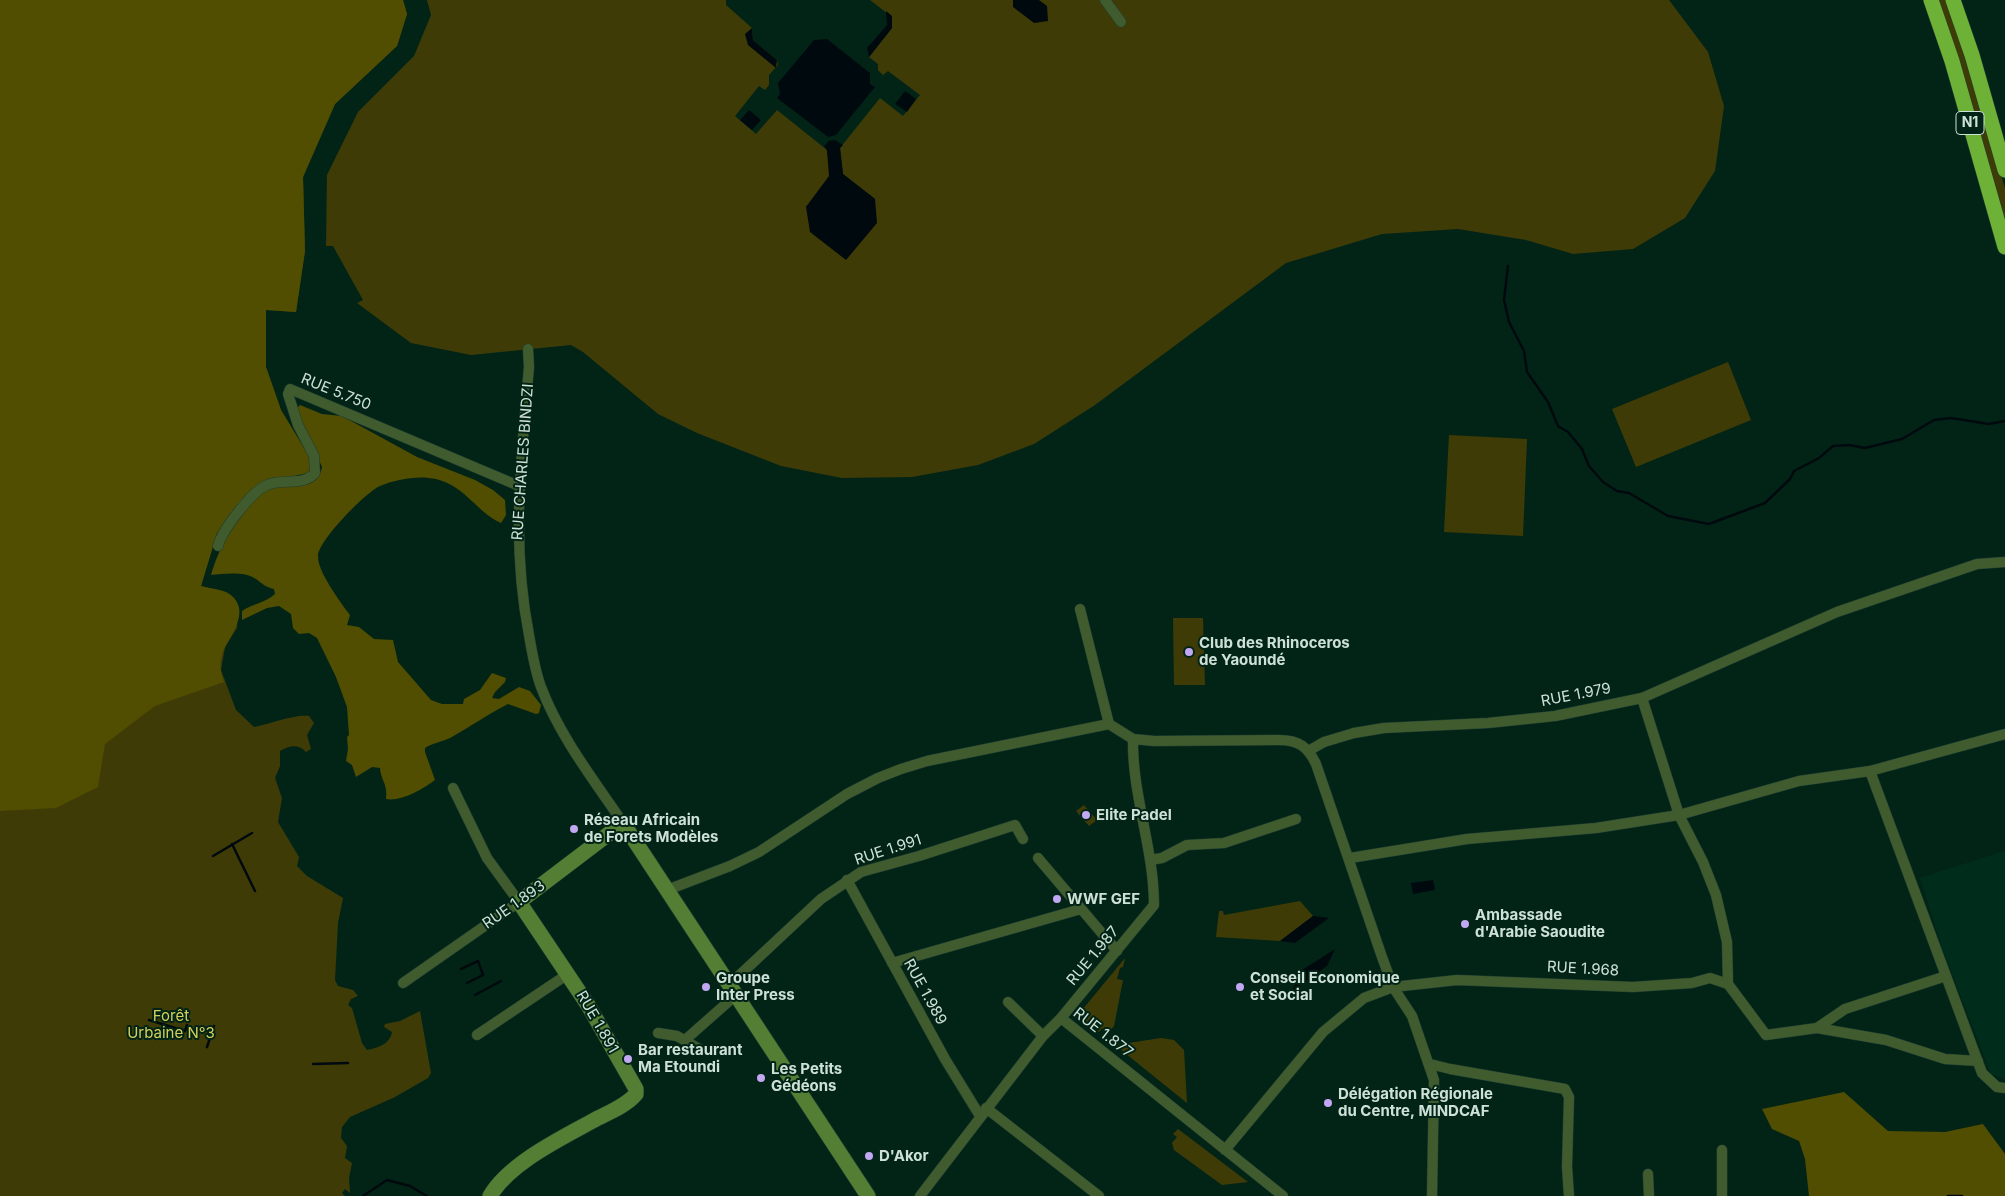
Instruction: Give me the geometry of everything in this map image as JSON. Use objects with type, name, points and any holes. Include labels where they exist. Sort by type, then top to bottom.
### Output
[{"type":"highway","name":"N1","points":[[1931,0],[1971,125],[2005,247]]},
{"type":"highway","name":"N1","points":[[1953,0],[1972,55],[2005,170]]},
{"type":"street","points":[[1105,0],[1120,22]]},
{"type":"street","name":"RUE CHARLES BINDZI","points":[[528,349],[530,367],[519,486],[518,554],[522,598],[541,687],[578,757],[868,1196]]},
{"type":"street","name":"RUE 5.750","points":[[218,546],[223,532],[261,488],[274,483],[305,480],[315,473],[314,456],[298,425],[288,394],[290,389],[519,486]]},
{"type":"street","name":"RUE 1.979","points":[[1310,750],[1324,742],[1376,729],[1488,723],[1555,716],[1642,698],[1837,612],[1977,564],[2005,562]]},
{"type":"street","points":[[1080,608],[1109,724]]},
{"type":"street","points":[[1642,698],[1679,815],[1703,862],[1716,895],[1727,942],[1728,984],[1766,1035],[1817,1028],[1886,1040],[1945,1059],[1978,1061]]},
{"type":"street","points":[[667,890],[730,866],[759,852],[847,794],[878,778],[927,761],[1109,724],[1133,739],[1176,743],[1288,740],[1310,750],[1350,858],[1394,987],[1412,1016],[1430,1064],[1434,1080],[1432,1196]]},
{"type":"street","points":[[1350,858],[1467,838],[1596,828],[1679,815],[1799,780],[1870,771],[2005,734]]},
{"type":"street","name":"RUE 1.987","points":[[1061,1018],[1154,905],[1150,860],[1133,773],[1133,739]]},
{"type":"street","points":[[1870,771],[1982,1072],[2001,1087]]},
{"type":"street","points":[[453,788],[487,858],[519,902]]},
{"type":"street","points":[[1150,860],[1162,858],[1187,845],[1224,843],[1296,819]]},
{"type":"street","name":"RUE 1.893","points":[[403,983],[519,902],[623,823]]},
{"type":"street","name":"RUE 1.991","points":[[685,1040],[821,899],[861,872],[919,856],[1015,825],[1023,838]]},
{"type":"street","points":[[1038,858],[1117,951]]},
{"type":"street","name":"RUE 1.989","points":[[848,880],[945,1059],[983,1112]]},
{"type":"street","name":"RUE 1.891","points":[[490,1196],[512,1171],[560,1138],[610,1112],[636,1094],[636,1089],[568,974],[519,902]]},
{"type":"street","points":[[892,963],[1081,909]]},
{"type":"street","points":[[477,1034],[568,974]]},
{"type":"street","points":[[1817,1028],[1845,1009],[1946,976]]},
{"type":"street","name":"RUE 1.968","points":[[1225,1150],[1323,1032],[1364,998],[1394,987],[1457,980],[1633,986],[1692,983],[1710,978],[1728,984]]},
{"type":"street","points":[[1008,1002],[1042,1036]]},
{"type":"street","name":"RUE 1.877","points":[[983,1112],[1042,1036],[1061,1018],[1283,1196]]},
{"type":"street","points":[[658,1033],[685,1040],[703,1051]]},
{"type":"street","points":[[1430,1064],[1565,1089],[1569,1097],[1567,1167],[1569,1196]]},
{"type":"street","points":[[920,1196],[983,1112],[1099,1196]]},
{"type":"street","points":[[1722,1150],[1722,1196]]},
{"type":"street","points":[[1648,1174],[1649,1196]]},
{"type":"shaded area","points":[[0,0],[403,0],[407,14],[397,46],[335,104],[303,177],[305,251],[296,312],[266,310],[266,367],[281,410],[310,458],[312,466],[308,473],[262,483],[252,489],[217,533],[201,586],[223,591],[231,595],[238,605],[239,612],[236,628],[221,658],[224,682],[155,706],[105,744],[98,787],[56,808],[0,811]]},
{"type":"shaded area","points":[[1013,0],[1039,0],[1047,6],[1048,21],[1034,23],[1013,7]]},
{"type":"shaded area","points":[[886,11],[892,16],[892,28],[869,57],[867,48],[887,25]]},
{"type":"shaded area","points":[[752,28],[753,40],[777,60],[776,68],[748,45],[745,34]]},
{"type":"shaded area","points":[[827,39],[870,73],[870,84],[875,87],[836,135],[828,137],[777,98],[780,94],[778,83],[814,40]]},
{"type":"shaded area","points":[[905,91],[916,99],[907,112],[895,104]]},
{"type":"shaded area","points":[[749,110],[761,120],[752,130],[740,120]]},
{"type":"shaded area","points":[[835,140],[843,145],[840,148],[843,174],[875,199],[877,223],[846,260],[810,232],[806,207],[829,176],[827,150],[824,146],[829,141]]},
{"type":"shaded area","points":[[300,405],[322,414],[342,416],[417,457],[475,480],[493,490],[505,500],[506,515],[501,523],[447,483],[422,477],[393,481],[380,486],[364,497],[334,529],[320,549],[318,556],[321,570],[330,587],[350,615],[347,625],[359,627],[374,639],[393,640],[398,662],[431,700],[442,704],[463,704],[464,699],[480,690],[492,673],[506,678],[492,698],[499,699],[519,687],[530,691],[541,705],[539,713],[536,714],[508,704],[450,738],[425,748],[435,780],[418,791],[398,799],[386,799],[386,790],[380,768],[372,767],[356,777],[352,765],[346,761],[347,737],[349,735],[347,707],[336,677],[317,638],[309,633],[299,634],[293,628],[291,614],[279,606],[267,608],[242,620],[242,611],[271,597],[275,594],[274,589],[251,576],[234,574],[211,575],[230,530],[245,509],[261,493],[278,487],[305,485],[318,477],[322,467],[296,409]]},
{"type":"shaded area","points":[[2005,851],[2005,1079],[1991,1074],[1943,950],[1920,878]]},
{"type":"shaded area","points":[[1433,880],[1435,890],[1413,894],[1411,883]]},
{"type":"shaded area","points":[[1313,916],[1329,918],[1295,943],[1280,941]]},
{"type":"shaded area","points":[[1335,949],[1327,966],[1292,991],[1302,970]]},
{"type":"shaded area","points":[[1844,1092],[1888,1131],[1945,1132],[1983,1124],[2005,1154],[2005,1196],[1809,1196],[1805,1159],[1799,1141],[1772,1129],[1762,1109]]},
{"type":"green space","name":"Forêt Urbaine N°3","points":[[0,0],[403,0],[407,14],[397,46],[335,104],[303,177],[305,251],[296,312],[266,310],[266,367],[281,410],[310,458],[252,489],[230,514],[217,533],[201,586],[226,592],[234,598],[238,607],[237,628],[225,647],[221,670],[236,710],[254,727],[303,716],[309,716],[314,723],[307,735],[311,749],[306,752],[300,747],[293,746],[280,751],[280,766],[275,778],[282,798],[278,822],[299,857],[297,866],[307,876],[343,898],[338,923],[335,980],[338,986],[353,990],[358,996],[351,999],[348,1005],[352,1008],[362,1043],[367,1050],[383,1045],[389,1040],[392,1032],[384,1027],[385,1024],[400,1021],[420,1011],[431,1073],[428,1078],[395,1097],[350,1117],[342,1127],[341,1138],[347,1146],[345,1158],[352,1163],[349,1178],[350,1193],[345,1189],[342,1193],[345,1196],[0,1196]]},
{"type":"green space","points":[[427,0],[726,0],[726,5],[752,28],[753,40],[777,60],[778,65],[769,75],[769,85],[765,90],[759,86],[735,116],[756,134],[777,110],[827,150],[830,176],[806,207],[875,199],[843,174],[840,148],[880,98],[903,116],[920,95],[888,71],[883,75],[878,70],[878,64],[869,57],[892,28],[892,17],[870,0],[1669,0],[1708,52],[1724,106],[1715,171],[1685,218],[1633,249],[1573,254],[1526,240],[1458,229],[1382,234],[1286,263],[1095,405],[1034,444],[978,465],[912,477],[842,478],[781,466],[697,433],[658,414],[583,352],[571,345],[471,355],[411,343],[357,303],[363,300],[333,246],[326,246],[327,175],[358,112],[414,56],[431,15]]},
{"type":"green space","points":[[1936,0],[1947,0],[2005,188],[2005,223]]},
{"type":"green space","points":[[1728,362],[1751,420],[1636,467],[1612,409]]},
{"type":"green space","points":[[1449,435],[1527,439],[1523,536],[1444,532]]},
{"type":"green space","name":"Club des Rhinoceros de Yaoundé","points":[[1173,618],[1203,618],[1205,685],[1174,685]]},
{"type":"green space","name":"Elite Padel","points":[[1084,805],[1097,820],[1089,826],[1076,811]]},
{"type":"green space","points":[[1300,901],[1313,916],[1280,941],[1216,937],[1219,911],[1223,911],[1224,915]]},
{"type":"green space","points":[[1125,958],[1117,979],[1123,980],[1114,1026],[1108,1033],[1102,1028],[1099,1032],[1078,1015]]},
{"type":"green space","points":[[1161,1038],[1174,1040],[1184,1050],[1187,1103],[1115,1045]]},
{"type":"green space","points":[[1178,1129],[1248,1182],[1222,1185],[1174,1150],[1172,1143],[1177,1137],[1173,1134]]},
{"type":"waterway","points":[[1508,266],[1504,300],[1509,322],[1524,351],[1527,372],[1548,402],[1558,426],[1568,432],[1582,449],[1589,466],[1603,482],[1617,491],[1629,493],[1668,516],[1709,524],[1765,503],[1790,479],[1794,471],[1819,458],[1833,446],[1849,445],[1865,448],[1902,439],[1934,420],[1951,418],[1989,424],[2005,421]]},
{"type":"waterway","points":[[213,856],[252,833]]},
{"type":"waterway","points":[[232,844],[255,891]]},
{"type":"waterway","points":[[461,969],[478,961],[483,975],[467,983]]},
{"type":"waterway","points":[[475,995],[501,981]]},
{"type":"waterway","points":[[149,1020],[185,1031],[187,1025]]},
{"type":"waterway","points":[[207,1047],[214,1026]]},
{"type":"waterway","points":[[313,1064],[348,1063]]},
{"type":"waterway","points":[[363,1196],[387,1180],[410,1186],[427,1196]]},
{"type":"waterway","points":[[1948,1196],[1962,1196]]},
{"type":"place","name":"Club des Rhinoceros de Yaoundé","points":[[1189,652]]},
{"type":"place","name":"Elite Padel","points":[[1086,815]]},
{"type":"place","name":"Réseau Africain de Forets Modèles","points":[[574,829]]},
{"type":"place","name":"WWF GEF","points":[[1057,899]]},
{"type":"place","name":"Ambassade d'Arabie Saoudite","points":[[1465,924]]},
{"type":"place","name":"Groupe Inter Press","points":[[706,987]]},
{"type":"place","name":"Conseil Economique et Social","points":[[1240,987]]},
{"type":"place","name":"Bar restaurant Ma Etoundi","points":[[628,1059]]},
{"type":"place","name":"Les Petits Gédéons","points":[[761,1078]]},
{"type":"place","name":"Délégation Régionale du Centre, MINDCAF","points":[[1328,1103]]},
{"type":"place","name":"D'Akor","points":[[869,1156]]}]
